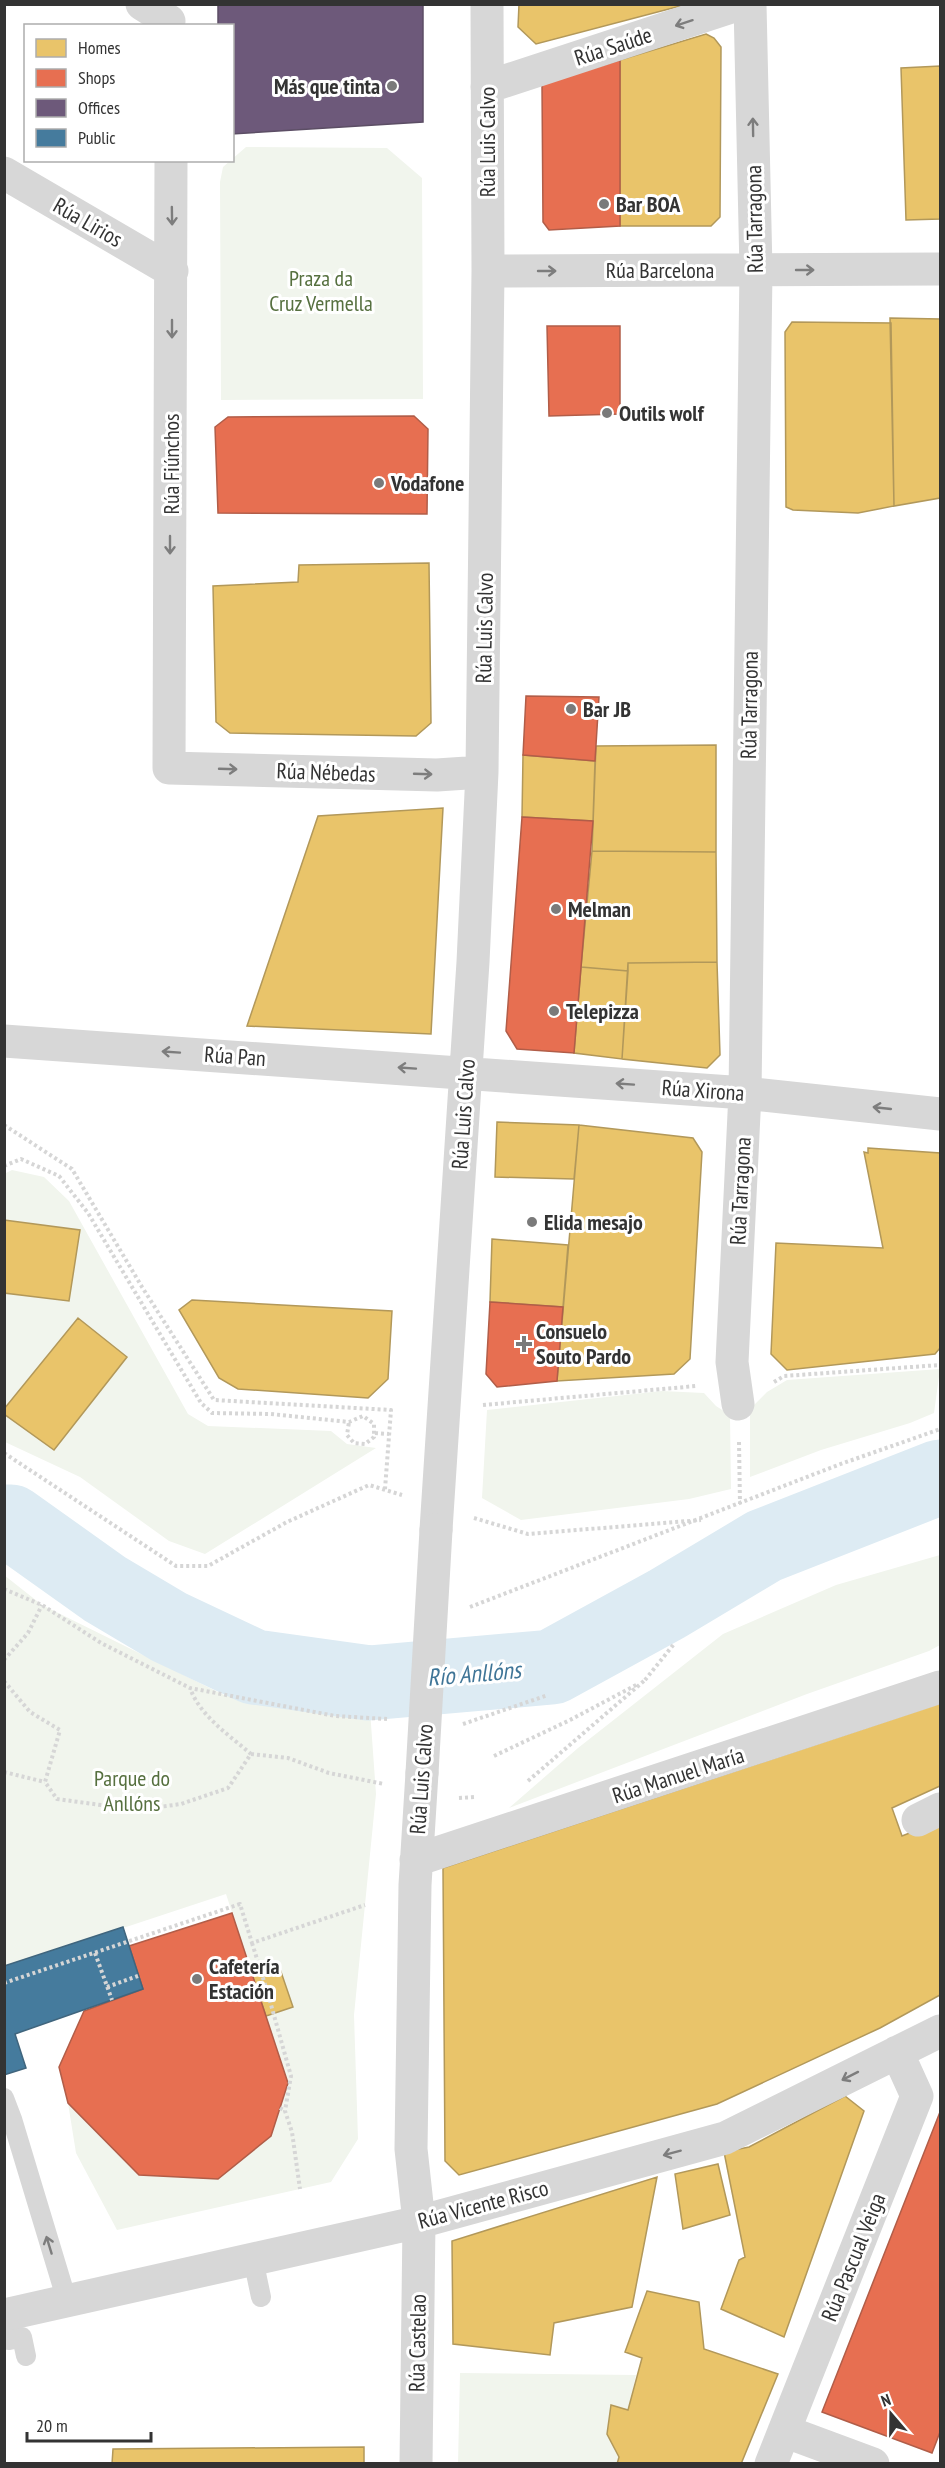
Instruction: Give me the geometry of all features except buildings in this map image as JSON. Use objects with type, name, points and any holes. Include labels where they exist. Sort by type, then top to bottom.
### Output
[{"type":"street","name":"Rúa Luis Calvo","points":[[419,2222],[411,2149],[416,1860],[482,772],[488,271],[487,4]]},
{"type":"street","name":"Rúa Saúde","points":[[487,87],[740,4]]},
{"type":"street","name":"Rúa Tarragona","points":[[738,1404],[732,1362],[745,1093],[756,270],[750,4]]},
{"type":"street","name":"Rúa Fiúnchos","points":[[169,768],[171,162]]},
{"type":"street","name":"Rúa Lirios","points":[[4,173],[172,271]]},
{"type":"street","name":"Rúa Barcelona","points":[[488,271],[940,269]]},
{"type":"street","name":"Rúa Nébedas","points":[[169,768],[436,775],[482,772]]},
{"type":"street","name":"Rúa Pan","points":[[5,1041],[465,1072]]},
{"type":"street","name":"Rúa Xirona","points":[[465,1072],[745,1093],[940,1114]]},
{"type":"street","name":"Rúa Manuel María","points":[[416,1860],[940,1687]]},
{"type":"street","name":"Rúa Vicente Risco","points":[[6,2329],[67,2301],[419,2222],[725,2139],[940,2031]]},
{"type":"street","name":"Rúa Pascual Veiga","points":[[771,2463],[917,2096],[897,2052]]},
{"type":"street","name":"Rúa Castelao","points":[[416,2463],[419,2222]]},
{"type":"street","points":[[784,2431],[873,2463]]},
{"type":"lane","points":[[4,2098],[8,2121],[67,2301]]},
{"type":"lane","points":[[253,2259],[261,2297]]},
{"type":"lane","points":[[6,2329],[22,2337],[26,2356]]},
{"type":"path","points":[[4,1125],[72,1169],[142,1287],[214,1400],[391,1410],[385,1489]]},
{"type":"path","points":[[4,1166],[21,1159],[59,1176],[88,1213],[201,1403],[212,1413],[271,1414],[349,1422],[357,1416],[367,1417],[374,1424],[374,1437],[365,1444],[354,1443],[347,1435],[349,1422]]},
{"type":"path","points":[[738,1404],[784,1376],[940,1365]]},
{"type":"path","points":[[479,1406],[701,1385],[738,1404]]},
{"type":"path","points":[[738,1404],[740,1504]]},
{"type":"path","points":[[467,1608],[701,1520],[838,1465],[940,1429]]},
{"type":"path","points":[[375,1432],[389,1434]]},
{"type":"path","points":[[4,1453],[176,1566],[208,1566],[287,1522],[369,1485],[385,1489],[437,1519],[473,1518],[528,1534],[701,1520]]},
{"type":"path","points":[[473,1518],[474,1506]]},
{"type":"path","points":[[4,1588],[42,1605],[100,1643],[190,1688],[335,1716]]},
{"type":"path","points":[[4,1660],[28,1633],[42,1605]]},
{"type":"path","points":[[526,1782],[645,1680],[674,1644]]},
{"type":"path","points":[[494,1756],[570,1720],[645,1680]]},
{"type":"path","points":[[4,1681],[30,1712],[60,1730],[45,1782]]},
{"type":"path","points":[[190,1688],[193,1698],[213,1721],[250,1754],[288,1758],[329,1773],[421,1782],[465,1799],[484,1796]]},
{"type":"path","points":[[4,1772],[45,1782],[57,1798],[137,1810],[181,1804],[228,1788],[250,1754]]},
{"type":"path","points":[[4,1983],[240,1904],[291,2076],[285,2111],[292,2132],[300,2189]]},
{"type":"path","points":[[252,1943],[365,1905]]},
{"type":"path","points":[[95,1953],[112,2001]]},
{"type":"path","points":[[107,1987],[138,1976]]},
{"type":"path","points":[[260,1997],[268,1994]]},
{"type":"path","points":[[280,2108],[285,2111]]},
{"type":"green space","name":"Praza da Cruz Vermella","points":[[246,147],[387,148],[422,178],[423,399],[221,400],[220,182],[223,167],[229,162],[234,162],[234,157]]},
{"type":"green space","points":[[12,1170],[44,1177],[69,1201],[188,1414],[208,1426],[331,1431],[347,1444],[376,1448],[205,1554],[169,1541],[80,1477],[5,1442],[4,1174]]},
{"type":"green space","points":[[940,1369],[934,1413],[910,1423],[821,1450],[750,1477],[750,1409],[767,1392],[787,1380]]},
{"type":"green space","points":[[662,1391],[704,1393],[716,1406],[730,1415],[731,1489],[689,1499],[521,1520],[482,1498],[487,1410]]},
{"type":"green space","points":[[940,1555],[940,1645],[509,1808],[578,1748],[723,1634],[836,1585]]},
{"type":"green space","name":"Parque do Anllóns","points":[[4,1575],[42,1605],[224,1695],[302,1692],[369,1696],[376,1794],[354,2015],[358,2139],[331,2182],[117,2230],[76,2153],[68,2103],[139,2175],[218,2179],[288,2083],[226,1894],[5,1967]]},
{"type":"green space","points":[[460,2373],[636,2375],[617,2463],[458,2464]]},
{"type":"waterway","name":"Río Anllóns","points":[[4,1522],[11,1522],[105,1589],[169,1627],[254,1667],[369,1683],[552,1667],[667,1604],[764,1546],[940,1477]]},
{"type":"place","name":"Más que tinta","points":[[392,86]]},
{"type":"place","name":"Bar BOA","points":[[604,204]]},
{"type":"place","name":"Outils wolf","points":[[607,413]]},
{"type":"place","name":"Vodafone","points":[[379,483]]},
{"type":"place","name":"Bar JB","points":[[571,709]]},
{"type":"place","name":"Melman","points":[[556,909]]},
{"type":"place","name":"Telepizza","points":[[554,1011]]},
{"type":"place","name":"Elida mesajo","points":[[532,1222]]},
{"type":"place","name":"Consuelo Souto Pardo","points":[[524,1344]]},
{"type":"place","name":"Cafetería Estación","points":[[197,1979]]}]
